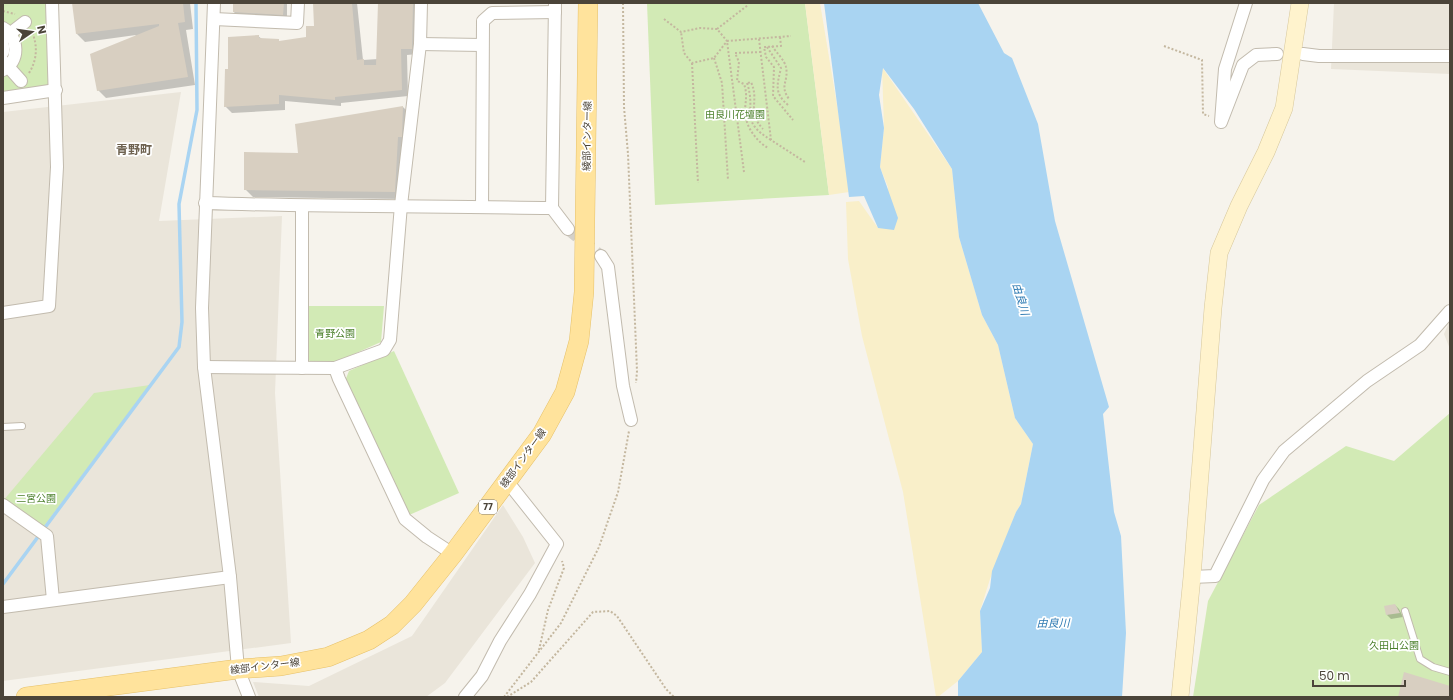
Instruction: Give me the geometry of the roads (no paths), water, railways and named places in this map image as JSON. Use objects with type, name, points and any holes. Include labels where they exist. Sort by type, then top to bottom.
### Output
[{"type":"main road","name":"綾部インター線","points":[[26,697],[238,669],[281,666],[328,657],[369,640],[392,625],[413,604],[453,554],[542,434],[565,392],[579,341],[584,292],[588,3]]},
{"type":"street","points":[[3,313],[50,306],[57,167],[56,90],[52,3]]},
{"type":"street","points":[[214,3],[202,308],[204,367],[230,577],[238,669],[249,697]]},
{"type":"street","points":[[214,19],[297,23],[298,3]]},
{"type":"street","points":[[204,367],[336,368],[384,350],[390,340],[401,205],[420,44],[421,3]]},
{"type":"street","points":[[1246,3],[1225,69],[1221,122],[1243,65],[1256,55],[1277,54]]},
{"type":"street","points":[[1180,697],[1192,577],[1213,308],[1219,252],[1239,206],[1266,152],[1284,108],[1300,3]]},
{"type":"street","points":[[482,207],[483,21],[492,13],[555,8],[552,208],[568,229]]},
{"type":"street","points":[[21,81],[5,66],[15,56],[16,49],[5,34],[25,22]]},
{"type":"street","points":[[420,44],[482,45]]},
{"type":"street","points":[[3,46],[3,52]]},
{"type":"street","points":[[1303,54],[1319,56],[1450,56]]},
{"type":"street","points":[[3,98],[56,90]]},
{"type":"street","points":[[205,203],[302,206],[401,205],[552,208]]},
{"type":"street","points":[[302,206],[302,368]]},
{"type":"street","points":[[601,256],[608,267],[623,386],[631,420]]},
{"type":"street","points":[[1192,577],[1215,576],[1263,480],[1284,451],[1367,382],[1420,345],[1450,311]]},
{"type":"street","points":[[336,368],[342,386],[405,519],[427,537],[453,554]]},
{"type":"street","points":[[465,697],[482,676],[500,641],[530,594],[557,544],[507,481]]},
{"type":"street","points":[[3,505],[46,536],[53,600]]},
{"type":"street","points":[[3,607],[230,577]]},
{"type":"lane","points":[[3,427],[22,426]]},
{"type":"lane","points":[[1405,611],[1420,659],[1433,667],[1450,672]]},
{"type":"water","name":"由良川","points":[[824,3],[978,3],[1004,53],[1012,58],[1038,124],[1055,221],[1109,407],[1103,414],[1114,512],[1121,536],[1126,633],[1122,697],[958,697],[958,681],[982,652],[980,611],[990,588],[992,571],[1016,512],[1021,504],[1033,444],[1015,418],[998,345],[982,315],[959,237],[952,169],[914,109],[883,68],[879,95],[884,128],[880,167],[898,218],[894,230],[878,228],[864,196],[849,197]]},
{"type":"waterway","points":[[3,584],[179,347],[182,322],[179,204],[197,110],[196,3]]},
{"type":"tunnel","points":[[568,229],[601,256]]},
{"type":"district","name":"青野町","points":[[134,149]]},
{"type":"park label","name":"由良川花壇園","points":[[735,114]]},
{"type":"park label","name":"青野公園","points":[[335,333]]},
{"type":"park label","name":"二宮公園","points":[[36,498]]},
{"type":"park label","name":"久田山公園","points":[[1394,645]]}]
